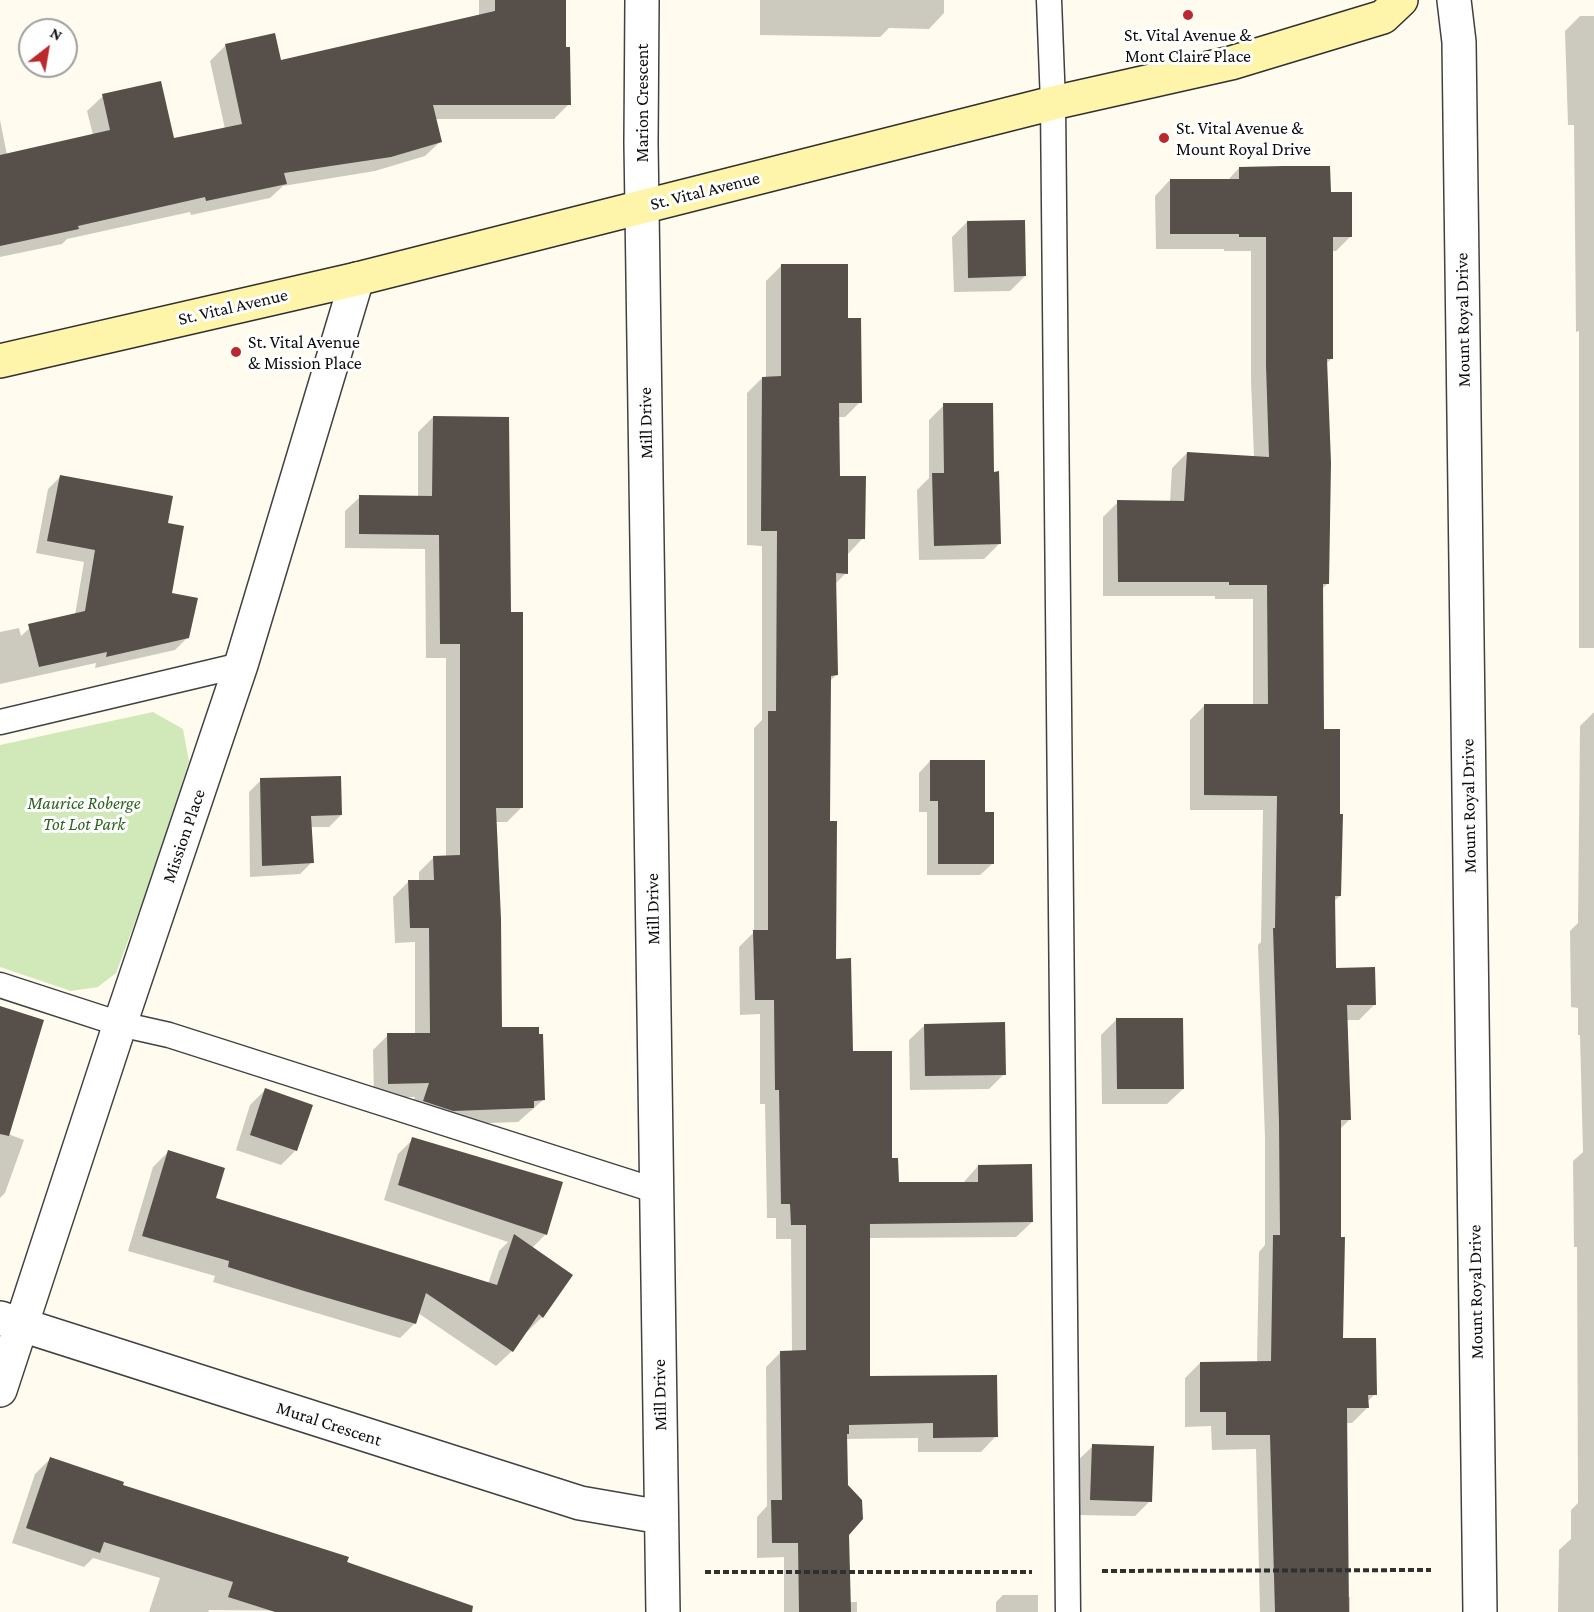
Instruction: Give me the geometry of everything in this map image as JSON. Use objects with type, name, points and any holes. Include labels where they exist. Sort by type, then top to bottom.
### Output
[{"type":"street","name":"Marion Crescent","points":[[642,0],[642,206]]},
{"type":"street","name":"St. Vital Avenue","points":[[0,361],[357,279],[1053,103],[1231,63],[1383,17],[1401,0]]},
{"type":"street","name":"Mount Royal Drive","points":[[1454,0],[1459,42],[1480,1612]]},
{"type":"street","name":"Mill Drive","points":[[642,206],[663,1612]]},
{"type":"street","name":"Mission Place","points":[[0,1390],[10,1322],[120,1024],[242,665],[357,279]]},
{"type":"street","name":"Mural Crescent","points":[[10,1322],[580,1503],[661,1517]]},
{"type":"lane","points":[[1049,0],[1053,103],[1068,1612]]},
{"type":"lane","points":[[0,722],[242,665]]},
{"type":"lane","points":[[0,985],[120,1024],[169,1035],[657,1191]]},
{"type":"green space","name":"Maurice Roberge Tot Lot Park","points":[[153,712],[183,729],[189,761],[160,855],[116,973],[98,987],[71,991],[0,967],[0,745]]},
{"type":"building","points":[[495,0],[566,0],[566,47],[570,47],[571,105],[433,105],[442,142],[391,157],[284,173],[287,184],[206,201],[205,197],[78,226],[79,229],[0,246],[0,155],[110,130],[102,94],[161,81],[174,138],[242,124],[225,44],[275,33],[281,60],[495,11]]},
{"type":"building","points":[[1330,166],[1331,192],[1352,192],[1352,237],[1333,237],[1333,359],[1327,359],[1331,463],[1329,584],[1323,584],[1324,729],[1340,729],[1340,814],[1343,814],[1341,896],[1335,896],[1336,968],[1375,967],[1376,1005],[1347,1005],[1351,1120],[1341,1120],[1341,1237],[1345,1237],[1343,1338],[1376,1338],[1377,1395],[1368,1395],[1369,1408],[1347,1408],[1349,1612],[1275,1612],[1270,1435],[1226,1435],[1226,1412],[1200,1412],[1200,1362],[1271,1361],[1273,1235],[1280,1235],[1273,928],[1275,928],[1277,796],[1204,795],[1204,704],[1268,704],[1267,585],[1229,585],[1229,582],[1118,582],[1117,500],[1184,501],[1187,452],[1269,457],[1266,237],[1239,237],[1239,234],[1170,234],[1170,179],[1239,179],[1239,167]]},
{"type":"building","points":[[1025,220],[1026,276],[968,278],[967,221]]},
{"type":"building","points":[[781,264],[848,264],[848,318],[861,318],[862,403],[839,403],[840,476],[866,476],[865,539],[848,539],[848,574],[836,573],[838,675],[831,676],[830,821],[837,821],[836,959],[851,958],[853,1051],[892,1051],[892,1158],[898,1158],[899,1182],[978,1182],[978,1165],[1032,1164],[1033,1222],[870,1224],[870,1376],[997,1375],[998,1437],[933,1438],[933,1423],[849,1425],[849,1434],[847,1434],[848,1485],[862,1500],[863,1519],[849,1535],[851,1612],[799,1612],[798,1543],[772,1543],[771,1500],[782,1500],[780,1351],[806,1350],[806,1225],[791,1225],[790,1204],[781,1204],[779,1090],[775,1090],[774,1000],[755,1000],[753,930],[768,930],[768,711],[776,711],[777,531],[761,531],[762,377],[781,376]]},
{"type":"building","points":[[943,403],[993,403],[994,472],[999,471],[1001,544],[934,546],[932,473],[944,473]]},
{"type":"building","points":[[433,416],[509,417],[511,612],[523,612],[523,808],[496,808],[501,919],[502,1027],[539,1027],[539,1034],[543,1034],[545,1100],[534,1101],[534,1108],[453,1111],[423,1101],[429,1083],[388,1084],[387,1033],[430,1033],[429,928],[410,928],[408,880],[434,880],[433,856],[460,855],[460,644],[440,644],[439,535],[359,534],[359,495],[432,496]]},
{"type":"building","points":[[60,475],[173,496],[168,523],[184,526],[172,593],[198,598],[189,638],[106,657],[107,652],[39,667],[28,624],[85,611],[95,550],[47,541]]},
{"type":"building","points":[[930,760],[985,760],[985,812],[994,812],[994,864],[938,864],[938,801],[930,801]]},
{"type":"building","points":[[341,776],[342,815],[311,816],[314,863],[262,866],[260,778]]},
{"type":"building","points":[[0,1006],[44,1020],[9,1136],[0,1134]]},
{"type":"building","points":[[1116,1018],[1183,1018],[1184,1089],[1117,1089]]},
{"type":"building","points":[[1005,1022],[1006,1075],[925,1076],[924,1024]]},
{"type":"building","points":[[265,1088],[313,1105],[297,1151],[250,1135]]},
{"type":"building","points":[[412,1137],[563,1182],[547,1235],[398,1185]]},
{"type":"building","points":[[168,1150],[225,1168],[216,1198],[497,1285],[514,1234],[573,1275],[543,1318],[539,1314],[513,1352],[426,1293],[416,1324],[304,1291],[228,1267],[229,1261],[142,1236]]},
{"type":"building","points":[[1092,1444],[1154,1446],[1152,1502],[1090,1500]]},
{"type":"building","points":[[50,1457],[124,1482],[123,1485],[349,1557],[347,1562],[473,1606],[472,1612],[275,1612],[228,1597],[233,1582],[104,1542],[100,1553],[26,1528]]},
{"type":"place","name":"St. Vital Avenue & Mont Claire Place","points":[[1188,15]]},
{"type":"place","name":"St. Vital Avenue & Mount Royal Drive","points":[[1164,138]]},
{"type":"place","name":"St. Vital Avenue & Mission Place","points":[[236,352]]}]
